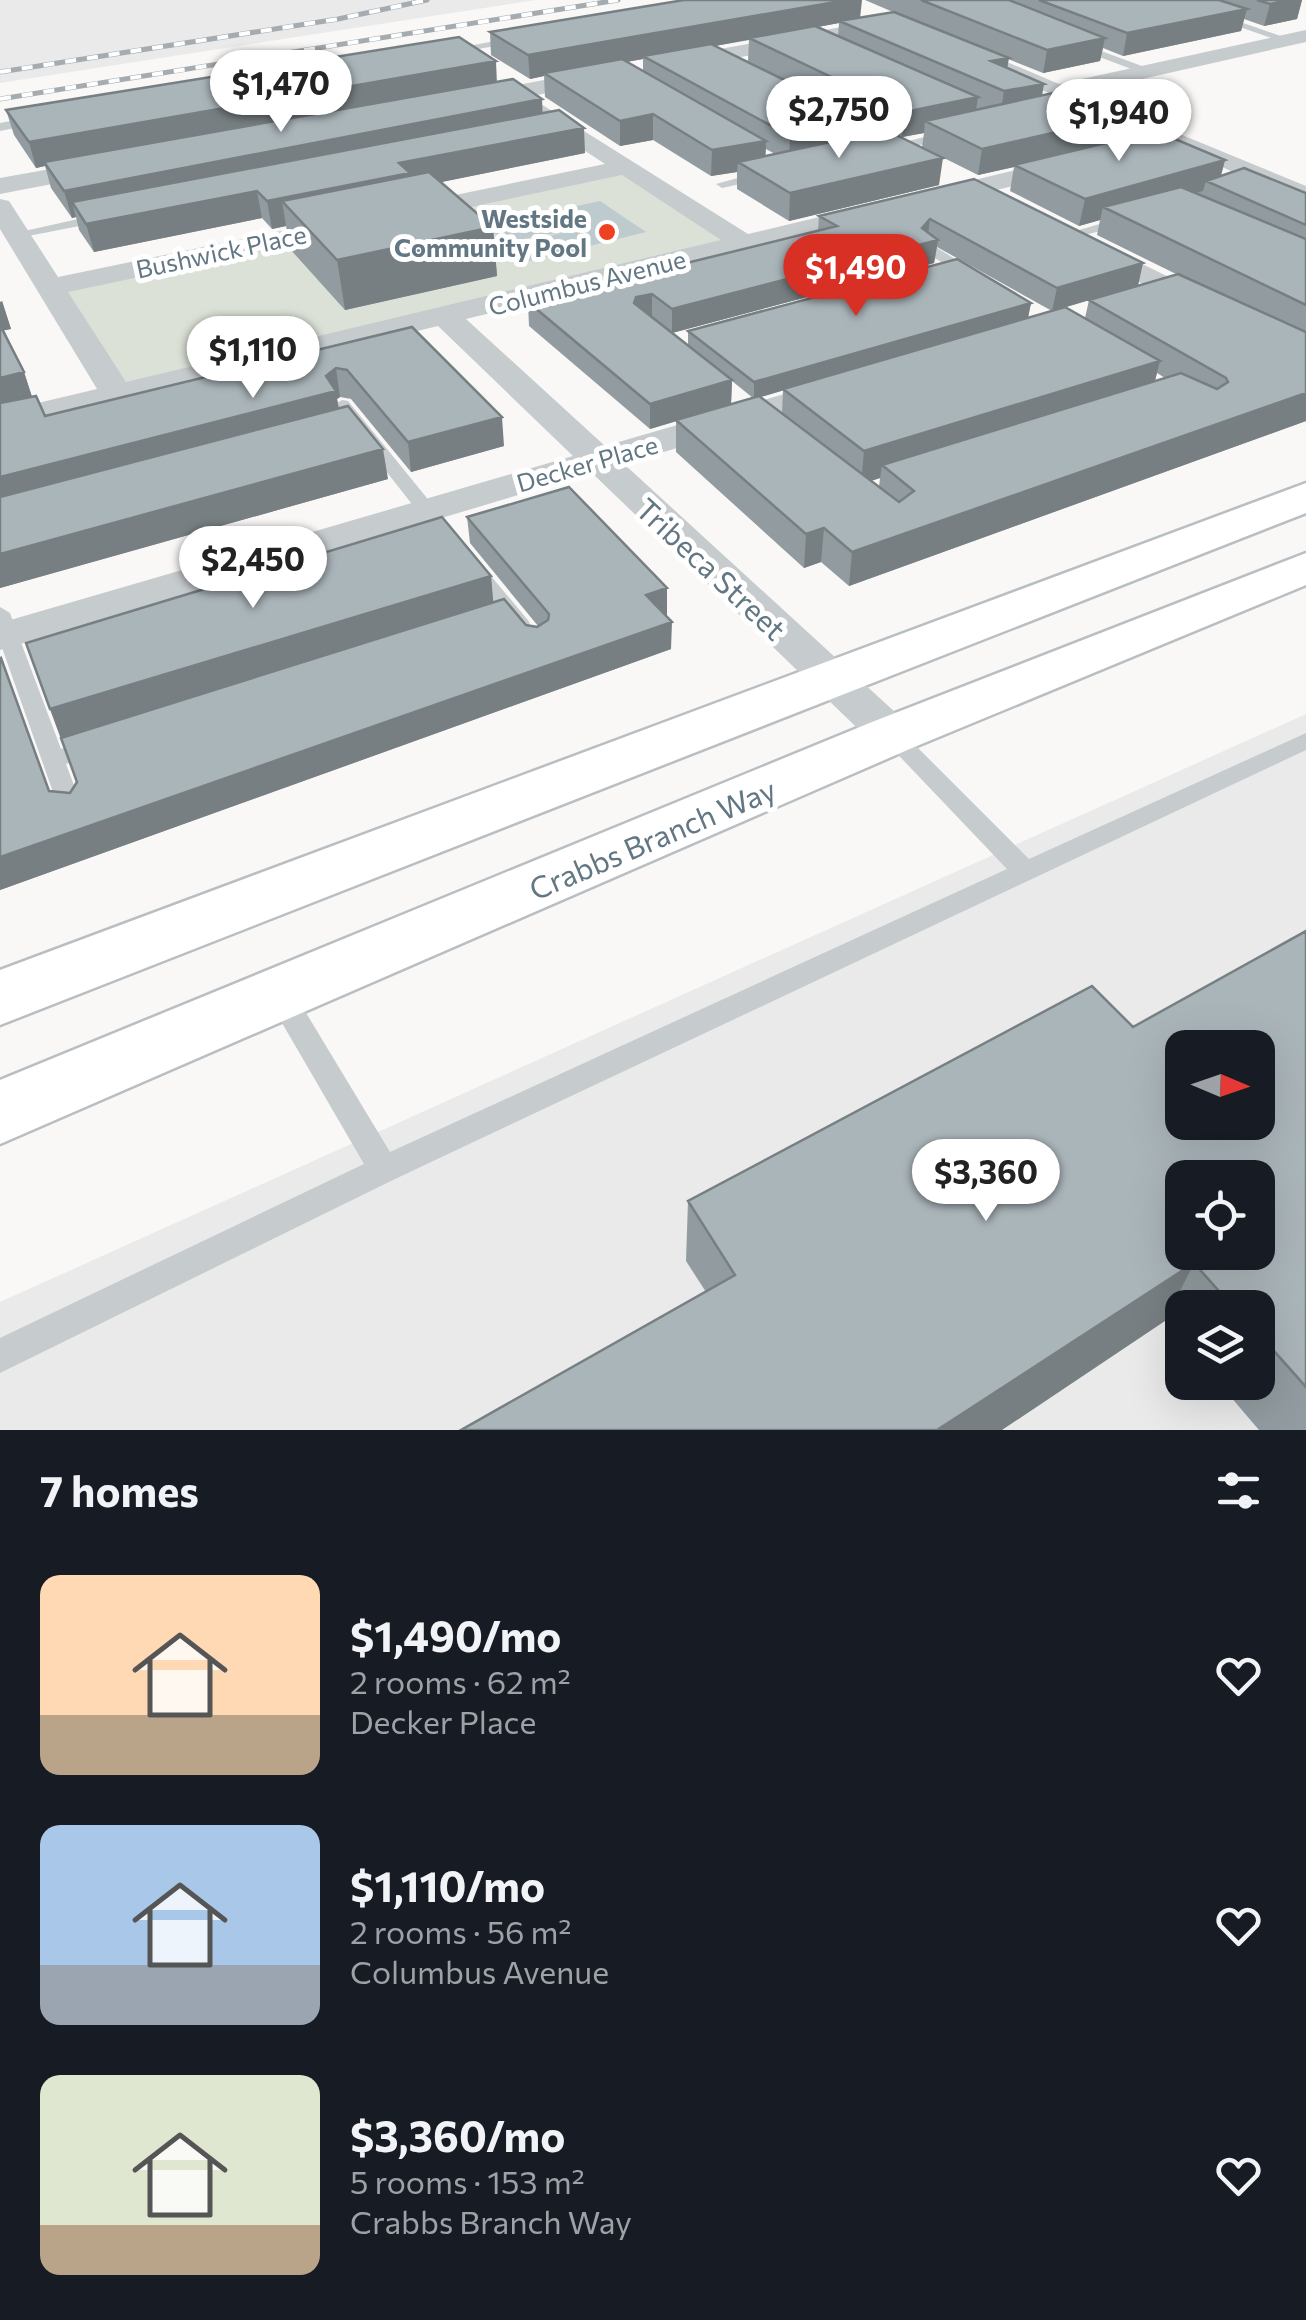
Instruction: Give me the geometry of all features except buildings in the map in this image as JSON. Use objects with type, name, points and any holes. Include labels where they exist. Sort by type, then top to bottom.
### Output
[{"type":"main road","points":[[0,998],[1306,497]]},
{"type":"main road","name":"Crabbs Branch Way","points":[[0,1113],[892,735],[1306,568]]},
{"type":"street","points":[[444,106],[506,78],[629,72],[900,27],[856,8]]},
{"type":"street","points":[[1057,90],[1297,38]]},
{"type":"street","points":[[464,48],[506,78],[555,129],[626,167],[746,244]]},
{"type":"street","points":[[965,53],[1306,195]]},
{"type":"street","points":[[714,56],[747,73]]},
{"type":"street","points":[[860,130],[884,149],[1010,205]]},
{"type":"street","points":[[1136,149],[1174,140]]},
{"type":"street","name":"Columbus Avenue","points":[[0,422],[1098,158]]},
{"type":"street","points":[[0,186],[135,162]]},
{"type":"street","name":"Bushwick Place","points":[[50,287],[626,167]]},
{"type":"street","points":[[0,207],[116,394]]},
{"type":"street","points":[[1039,220],[1303,352]]},
{"type":"street","points":[[1120,306],[1174,290]]},
{"type":"street","name":"Tribeca Street","points":[[446,317],[892,735]]},
{"type":"street","name":"Decker Place","points":[[3,628],[445,533],[597,459],[868,380]]},
{"type":"lane","points":[[1167,0],[1297,38]]},
{"type":"lane","points":[[425,55],[540,36]]},
{"type":"lane","points":[[1052,36],[1146,71]]},
{"type":"lane","points":[[0,127],[58,117]]},
{"type":"lane","points":[[884,149],[963,132]]},
{"type":"lane","points":[[722,184],[786,170]]},
{"type":"lane","points":[[18,234],[116,214]]},
{"type":"lane","points":[[1069,235],[1137,217]]},
{"type":"lane","points":[[929,249],[985,282]]},
{"type":"lane","points":[[938,270],[957,265]]},
{"type":"lane","points":[[342,405],[348,428],[445,533],[503,617],[537,644]]},
{"type":"lane","points":[[3,628],[72,812]]},
{"type":"lane","points":[[892,735],[1024,871]]},
{"type":"lane","points":[[0,1356],[384,1170],[1306,741]]},
{"type":"lane","points":[[53,760],[108,742]]},
{"type":"lane","points":[[280,996],[384,1170]]},
{"type":"shaded area","points":[[0,0],[535,0],[0,83]]},
{"type":"shaded area","points":[[625,169],[739,243],[121,389],[51,287]]},
{"type":"shaded area","name":"Westside Community Pool","points":[[600,201],[646,232],[529,261],[510,246],[573,230],[506,242],[484,226]]},
{"type":"shaded area","points":[[1306,714],[1306,1430],[0,1430],[0,1302]]},
{"type":"railway","points":[[0,72],[338,19],[427,0]]},
{"type":"railway","points":[[0,99],[618,0]]},
{"type":"place","name":"Westside Community Pool","points":[[607,232]]}]
